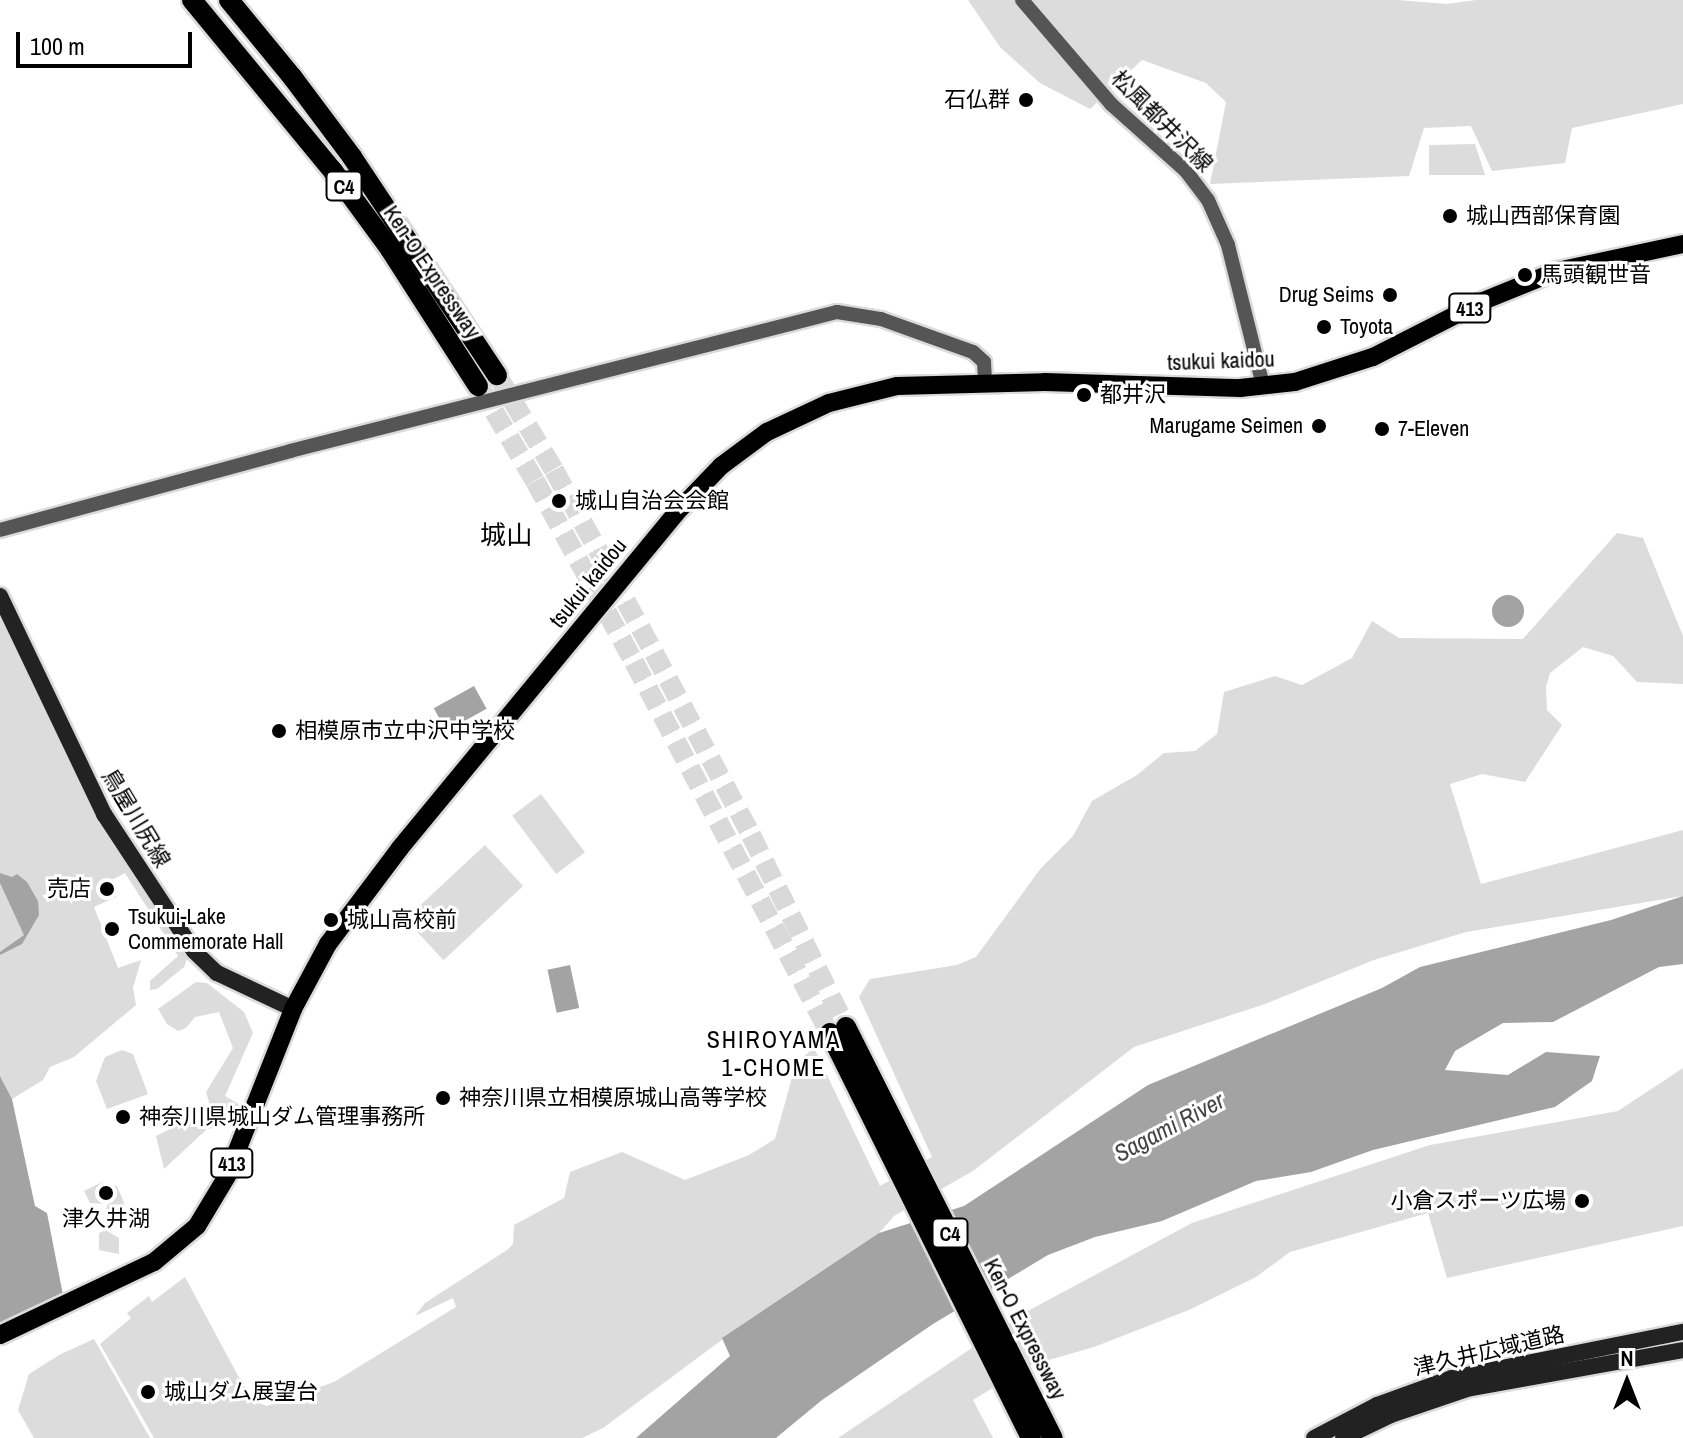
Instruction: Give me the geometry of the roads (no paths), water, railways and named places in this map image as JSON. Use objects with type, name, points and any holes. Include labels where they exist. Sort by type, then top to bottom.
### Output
[{"type":"highway","name":"Ken-O Expressway","points":[[192,0],[333,171],[390,249],[478,386]]},
{"type":"highway","name":"Ken-O Expressway","points":[[229,0],[352,157],[497,375]]},
{"type":"highway","name":"tsukui kaidou","points":[[0,1335],[122,1279],[177,1246],[209,1208],[227,1176],[293,1009],[328,944],[400,848],[675,514],[721,466],[767,432],[798,415],[858,393],[897,386],[985,382],[1219,388],[1295,382],[1350,367],[1483,301],[1557,271],[1623,254],[1683,244]]},
{"type":"highway","name":"Ken-O Expressway","points":[[1031,1438],[838,1030],[1053,1438]]},
{"type":"main road","name":"鳥屋川尻線","points":[[0,596],[104,814],[194,951],[217,973],[293,1009]]},
{"type":"main road","name":"津久井広域道路","points":[[1314,1438],[1377,1405],[1452,1378],[1683,1332]]},
{"type":"main road","name":"津久井広域道路","points":[[1343,1438],[1391,1415],[1467,1389],[1683,1350]]},
{"type":"street","name":"松風都井沢線","points":[[1022,0],[1111,104],[1186,171],[1208,200],[1228,245],[1263,385]]},
{"type":"street","points":[[0,530],[275,455],[837,312],[881,319],[973,352],[984,362],[985,382]]},
{"type":"water","points":[[1508,595],[1519,600],[1524,611],[1519,622],[1508,627],[1497,622],[1492,611],[1497,600]]},
{"type":"water","points":[[474,686],[487,709],[446,731],[434,708]]},
{"type":"water","points":[[0,873],[12,877],[17,874],[27,882],[38,901],[39,915],[22,944],[0,955],[24,935],[0,883]]},
{"type":"water","name":"Sagami River","points":[[1683,896],[1683,964],[1659,967],[1553,1022],[1503,1023],[1455,1051],[1445,1070],[1508,1075],[1546,1052],[1600,1056],[1592,1081],[1555,1107],[1373,1150],[1311,1172],[1256,1181],[1162,1221],[1095,1237],[1048,1255],[933,1324],[822,1400],[776,1438],[636,1438],[730,1356],[722,1338],[879,1233],[964,1206],[1148,1085],[1382,988],[1420,967],[1611,920]]},
{"type":"water","points":[[570,965],[579,1008],[557,1013],[548,970]]},
{"type":"water","name":"津久井湖","points":[[0,1076],[12,1099],[35,1206],[47,1213],[63,1295],[0,1324]]},
{"type":"tunnel","points":[[497,375],[554,470],[654,653],[751,835],[846,1027]]},
{"type":"tunnel","points":[[479,386],[634,662],[830,1033]]},
{"type":"place","name":"石仏群","points":[[1026,100]]},
{"type":"place","name":"城山西部保育園","points":[[1450,216]]},
{"type":"place","name":"馬頭観世音","points":[[1525,275]]},
{"type":"place","name":"Drug Seims","points":[[1390,295]]},
{"type":"place","name":"Toyota","points":[[1324,327]]},
{"type":"place","name":"都井沢","points":[[1084,395]]},
{"type":"place","name":"Marugame Seimen","points":[[1319,426]]},
{"type":"place","name":"7-Eleven","points":[[1382,429]]},
{"type":"place","name":"城山自治会会館","points":[[559,501]]},
{"type":"place","name":"相模原市立中沢中学校","points":[[279,731]]},
{"type":"place","name":"売店","points":[[107,889]]},
{"type":"place","name":"城山高校前","points":[[331,920]]},
{"type":"place","name":"Tsukui-Lake Commemorate Hall","points":[[112,929]]},
{"type":"place","name":"神奈川県立相模原城山高等学校","points":[[443,1098]]},
{"type":"place","name":"神奈川県城山ダム管理事務所","points":[[123,1117]]},
{"type":"place","name":"津久井湖","points":[[106,1193]]},
{"type":"place","name":"小倉スポーツ広場","points":[[1582,1201]]},
{"type":"place","name":"城山ダム展望台","points":[[148,1392]]},
{"type":"district","name":"城山","points":[[506,535]]},
{"type":"district","name":"SHIROYAMA 1-CHOME","points":[[774,1054]]}]
